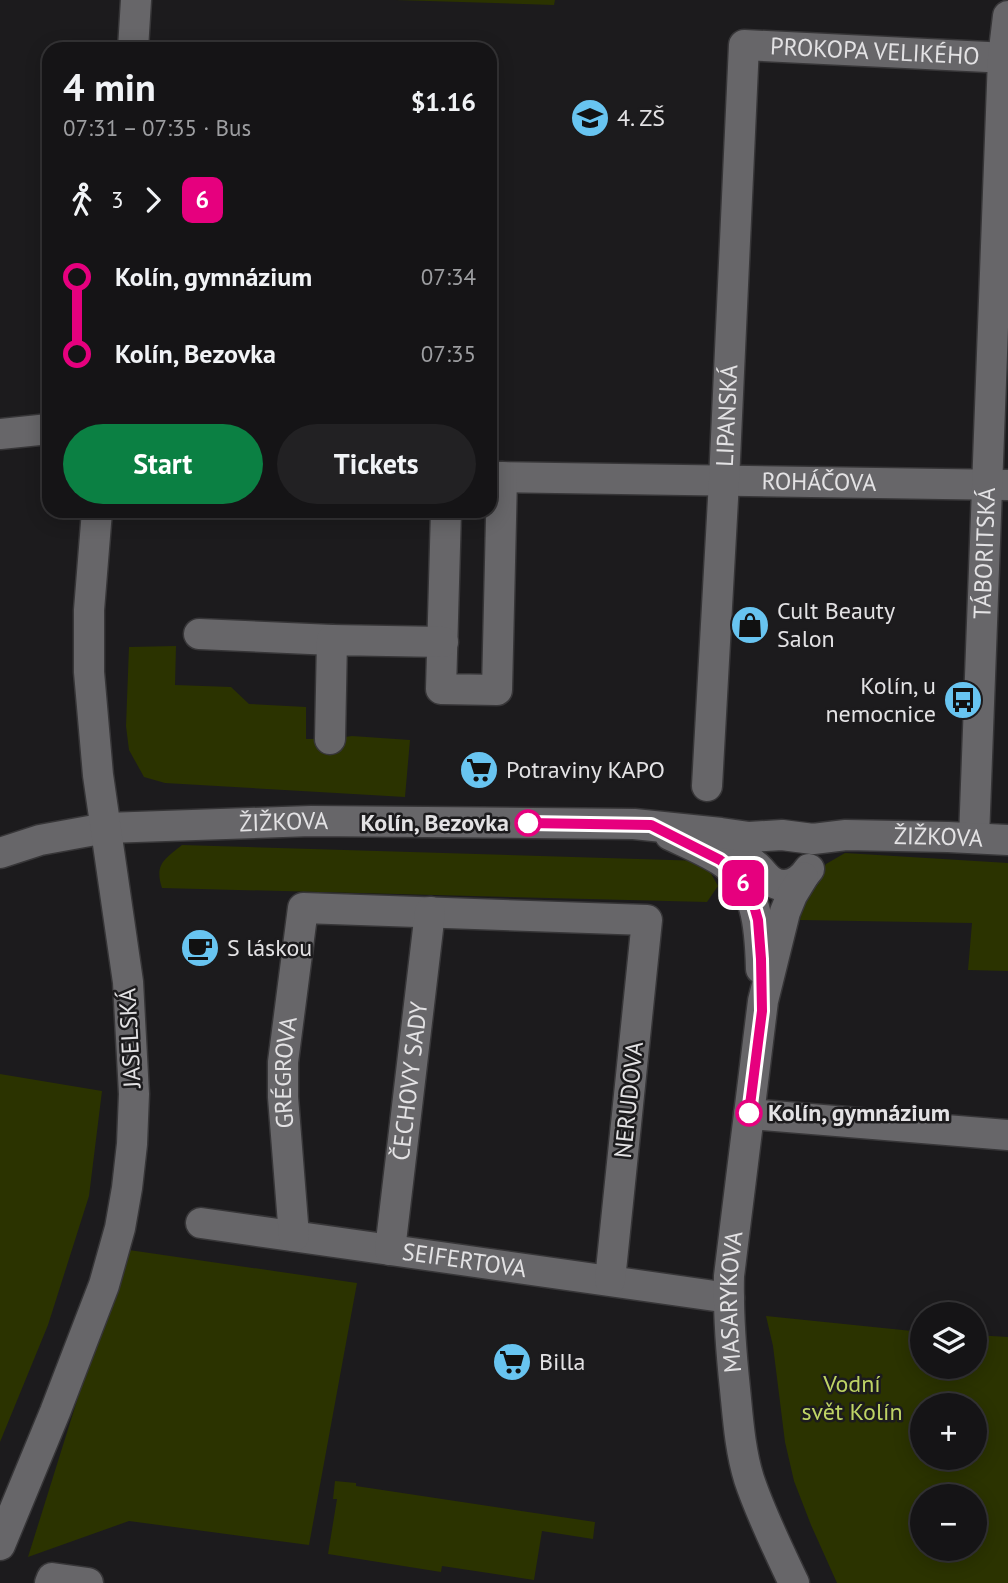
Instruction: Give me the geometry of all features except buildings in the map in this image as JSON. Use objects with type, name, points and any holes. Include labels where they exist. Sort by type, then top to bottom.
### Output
[{"type":"street","points":[[133,42],[136,0]]},
{"type":"street","name":"TÁBORITSKÁ","points":[[974,838],[998,485],[1005,58],[1008,16]]},
{"type":"street","name":"PROKOPA VELIKÉHO","points":[[744,45],[1005,58]]},
{"type":"street","name":"LIPANSKÁ","points":[[707,786],[744,45]]},
{"type":"street","points":[[0,434],[42,430]]},
{"type":"street","name":"ROHÁČOVA","points":[[497,477],[998,485]]},
{"type":"street","name":"JASELSKÁ","points":[[0,1545],[104,1285],[120,1228],[132,1144],[134,1094],[128,982],[98,775],[89,672],[89,610],[96,518]]},
{"type":"street","name":"ROHÁČOVA","points":[[446,518],[441,689],[497,690],[496,518]]},
{"type":"street","points":[[199,634],[443,642]]},
{"type":"street","points":[[330,740],[332,640]]},
{"type":"street","name":"ŽIŽKOVA","points":[[0,853],[40,840],[106,828],[311,821],[568,823],[661,826],[749,837],[786,836],[813,839],[869,835],[1008,840]]},
{"type":"street","points":[[661,826],[720,860],[738,875],[744,885],[758,920],[762,1011]]},
{"type":"street","name":"ŽIŽKOVA","points":[[661,826],[721,841],[748,859],[769,880],[780,885],[796,883],[828,851],[869,835]]},
{"type":"street","points":[[763,873],[760,864],[762,850],[768,842],[786,836],[800,840],[807,848],[810,862],[805,875]]},
{"type":"street","name":"MASARYKOVA","points":[[763,873],[772,923],[729,1276],[731,1350],[739,1431],[749,1478],[772,1537],[794,1583]]},
{"type":"street","name":"MASARYKOVA","points":[[762,1011],[785,912],[805,875]]},
{"type":"street","name":"GRÉGROVA","points":[[294,1236],[283,1097],[284,1062],[303,908],[430,912]]},
{"type":"street","name":"NERUDOVA","points":[[430,912],[648,920],[610,1280]]},
{"type":"street","name":"ČECHOVY SADY","points":[[390,1250],[430,912]]},
{"type":"street","points":[[749,1114],[1008,1135]]},
{"type":"street","name":"SEIFERTOVA","points":[[201,1223],[729,1298]]},
{"type":"street","points":[[50,1583],[52,1578],[88,1583]]},
{"type":"green space","points":[[395,0],[555,0],[554,5]]},
{"type":"green space","points":[[176,646],[175,685],[231,687],[249,704],[306,707],[306,739],[352,736],[410,740],[405,797],[165,783],[144,777],[129,750],[126,726],[129,647]]},
{"type":"green space","points":[[182,845],[704,861],[718,886],[707,902],[162,888],[160,868],[166,858]]},
{"type":"green space","points":[[845,853],[1008,863],[1008,971],[968,970],[972,923],[800,920],[803,900],[826,864]]},
{"type":"green space","points":[[0,1074],[102,1091],[89,1196],[48,1325],[0,1442]]},
{"type":"green space","points":[[129,1250],[357,1283],[309,1545],[129,1521],[28,1557],[105,1311]]},
{"type":"green space","name":"Vodní svět Kolín","points":[[766,1316],[910,1331],[910,1379],[987,1379],[987,1336],[1008,1337],[1008,1583],[837,1583],[794,1481],[785,1442],[773,1346]]},
{"type":"green space","points":[[335,1481],[595,1522],[593,1539],[542,1531],[534,1580],[442,1566],[441,1572],[328,1554],[337,1499],[333,1499]]},
{"type":"bus line","name":"6","points":[[528,823],[651,825],[720,860],[738,875],[758,920],[761,959],[762,1011],[749,1113]]},
{"type":"place","name":"4. ZŠ","points":[[590,118]]},
{"type":"place","name":"Cult Beauty Salon","points":[[750,625]]},
{"type":"place","name":"Kolín, u nemocnice","points":[[963,700]]},
{"type":"place","name":"Potraviny KAPO","points":[[479,770]]},
{"type":"place","name":"Kolín, Bezovka","points":[[528,823]]},
{"type":"place","name":"S láskou","points":[[200,948]]},
{"type":"place","name":"Kolín, gymnázium","points":[[749,1113]]},
{"type":"place","name":"Billa","points":[[512,1362]]}]
